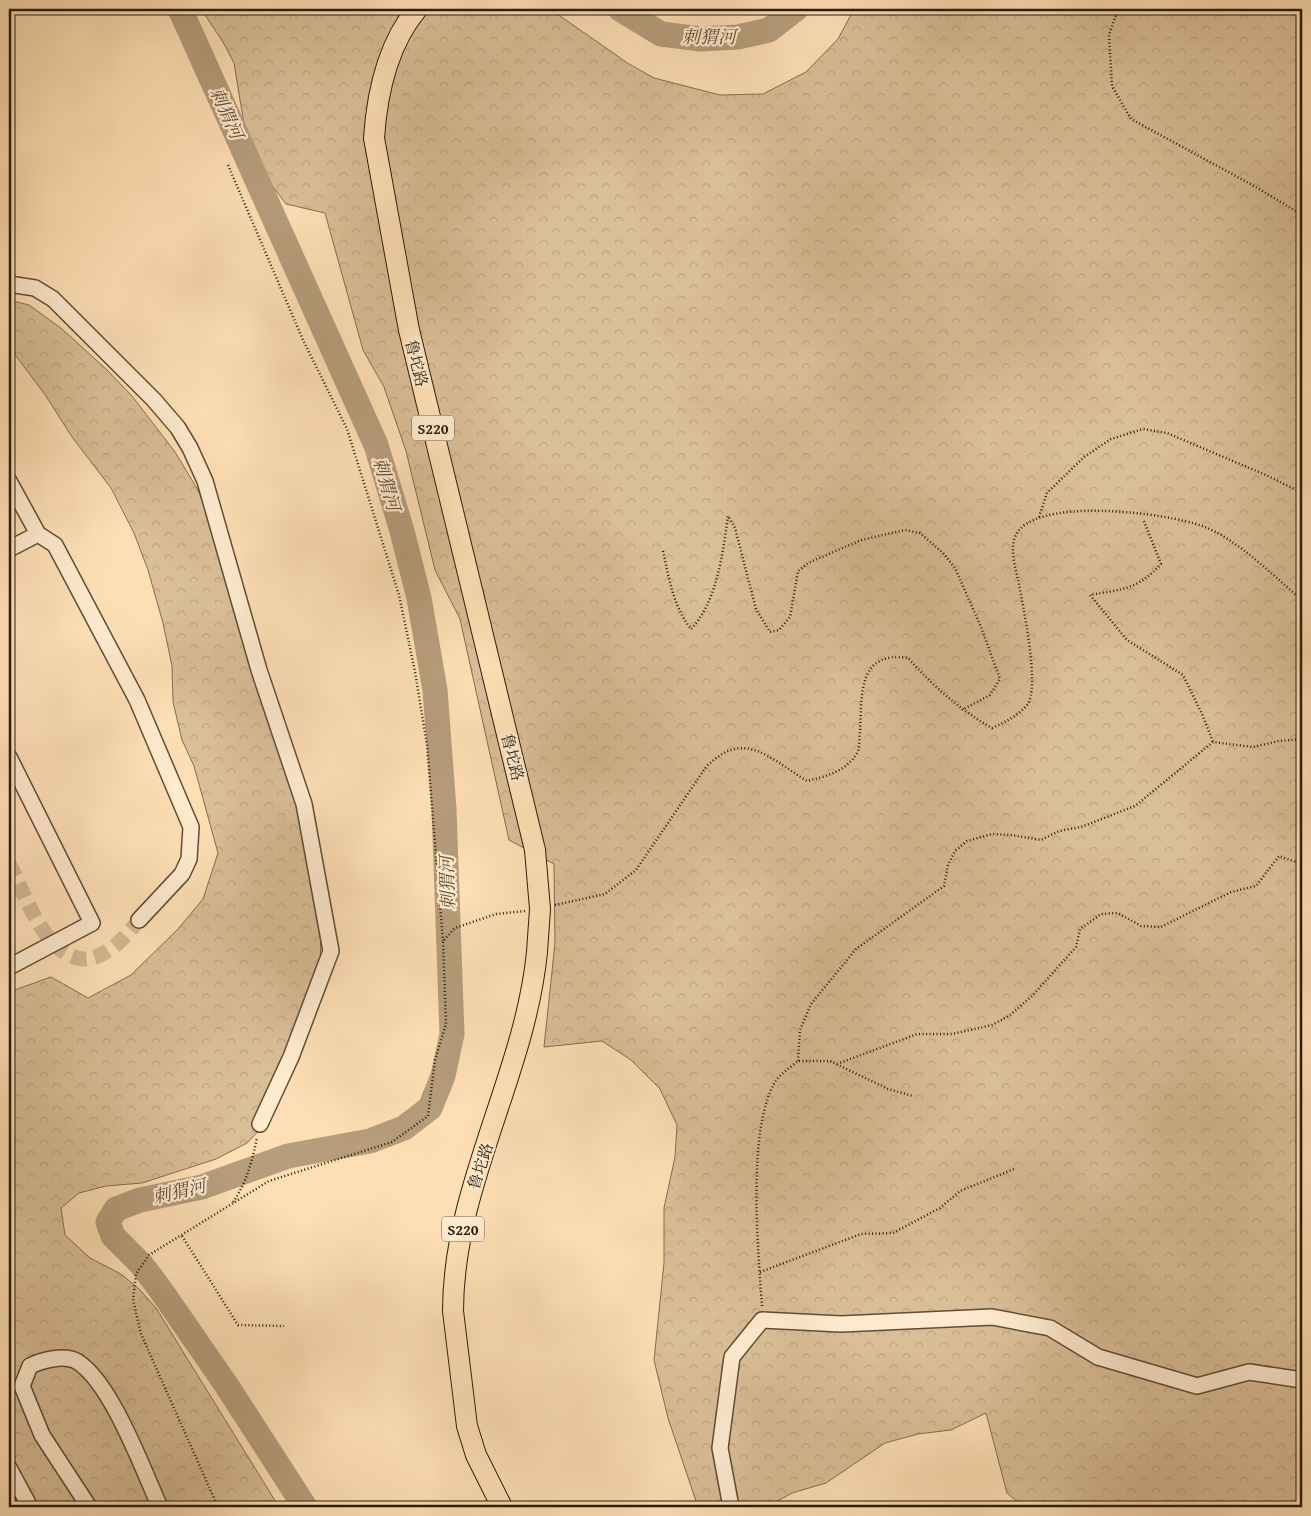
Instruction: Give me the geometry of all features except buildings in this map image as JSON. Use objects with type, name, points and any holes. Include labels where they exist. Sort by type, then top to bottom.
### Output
[{"type":"main road","name":"鲁坨路","points":[[417,9],[407,21],[383,79],[376,107],[374,138],[409,330],[535,850],[540,909],[537,952],[530,998],[505,1088],[467,1207],[453,1293],[453,1311],[467,1426],[476,1455],[502,1507]]},
{"type":"street","points":[[9,284],[34,288],[53,299],[154,400],[178,428],[204,481],[258,670],[304,804],[331,952],[291,1057],[260,1124]]},
{"type":"street","points":[[9,481],[38,534],[55,545],[137,700],[191,828],[189,859],[182,874],[139,920]]},
{"type":"street","points":[[9,549],[38,534]]},
{"type":"street","points":[[9,756],[92,923],[9,967]]},
{"type":"street","points":[[731,1507],[720,1448],[732,1356],[762,1320],[841,1324],[992,1317],[1050,1328],[1098,1357],[1197,1386],[1249,1372],[1302,1380]]},
{"type":"street","points":[[89,1507],[42,1435],[22,1386],[30,1366],[41,1361],[59,1359],[77,1362],[108,1394],[160,1507]]},
{"type":"street","points":[[9,1468],[30,1507]]},
{"type":"path","points":[[1118,9],[1109,35],[1112,86],[1130,119],[1256,187],[1302,215]]},
{"type":"path","points":[[218,1507],[141,1334],[133,1299],[136,1274],[148,1255],[182,1236],[269,1181],[392,1142],[428,1116],[435,1060],[446,1024],[444,941],[427,745],[415,672],[398,595],[347,429],[303,340],[228,165]]},
{"type":"path","points":[[1039,518],[1046,493],[1084,457],[1111,439],[1143,428],[1167,433],[1302,493]]},
{"type":"path","points":[[547,907],[605,894],[636,870],[706,767],[718,754],[737,747],[758,751],[807,781],[830,776],[843,769],[859,750],[863,681],[874,665],[892,655],[908,658],[927,679],[962,710],[992,728],[1011,719],[1028,704],[1033,679],[1024,608],[1014,557],[1014,538],[1025,525],[1039,518],[1084,510],[1128,511],[1202,526],[1227,539],[1302,600]]},
{"type":"path","points":[[663,551],[673,595],[684,621],[691,629],[701,619],[721,564],[728,516],[734,528],[756,609],[770,632],[779,630],[790,617],[798,571],[808,563],[861,540],[905,530],[920,533],[943,553],[956,568],[1000,679],[990,695],[962,710]]},
{"type":"path","points":[[1144,520],[1161,564],[1148,578],[1132,588],[1090,595],[1127,640],[1183,675],[1202,714],[1212,742]]},
{"type":"path","points":[[798,1061],[800,1030],[812,1004],[856,950],[944,886],[955,851],[967,841],[992,834],[1011,834],[1041,840],[1059,831],[1081,827],[1135,806],[1212,742],[1253,747],[1279,741],[1302,739]]},
{"type":"path","points":[[837,1064],[917,1034],[952,1034],[992,1025],[1009,1016],[1032,996],[1076,947],[1080,929],[1101,914],[1118,913],[1141,926],[1161,927],[1231,892],[1256,886],[1279,856],[1302,864]]},
{"type":"path","points":[[444,941],[454,928],[496,914],[528,911]]},
{"type":"path","points":[[762,1320],[757,1164],[766,1104],[776,1080],[798,1061],[830,1061],[888,1089],[913,1096]]},
{"type":"path","points":[[232,1203],[242,1190],[250,1169],[260,1124]]},
{"type":"path","points":[[760,1272],[861,1234],[893,1234],[940,1208],[960,1191],[1014,1169]]},
{"type":"path","points":[[182,1236],[238,1325],[284,1326]]},
{"type":"green space","points":[[201,9],[550,9],[629,64],[654,78],[720,95],[763,94],[806,72],[838,39],[854,9],[1302,9],[1302,1507],[1023,1507],[1007,1493],[986,1413],[951,1430],[918,1434],[885,1443],[826,1483],[792,1493],[767,1507],[698,1507],[668,1418],[654,1360],[664,1263],[664,1208],[675,1157],[677,1125],[660,1089],[631,1060],[602,1041],[544,1047],[555,943],[554,864],[509,840],[460,619],[435,570],[406,451],[384,387],[363,350],[325,213],[286,204],[249,155],[234,63],[223,42]]},
{"type":"green space","points":[[9,300],[29,305],[62,329],[106,369],[132,396],[175,452],[198,490],[217,537],[301,795],[321,923],[320,973],[265,1124],[247,1143],[216,1159],[142,1183],[106,1186],[79,1193],[61,1208],[65,1235],[90,1258],[121,1274],[139,1289],[156,1308],[279,1507],[9,1507],[9,992],[51,977],[88,998],[131,975],[178,929],[203,899],[218,853],[194,766],[182,740],[173,702],[172,666],[163,623],[148,570],[134,533],[111,488],[72,437],[46,396],[13,352],[9,350]]},
{"type":"waterway","name":"刺猬河","points":[[180,9],[376,445],[402,531],[419,598],[435,690],[444,809],[452,1034],[443,1076],[430,1108],[404,1128],[370,1141],[288,1156],[202,1187],[140,1200],[116,1209],[108,1222],[113,1236],[141,1264],[160,1289],[227,1386],[305,1507]]},
{"type":"waterway","name":"刺猬河","points":[[620,9],[661,34],[701,39],[738,37],[769,30],[796,9]]},
{"type":"tunnel","points":[[9,863],[37,920],[49,938],[63,952],[79,958],[97,956],[118,943],[139,920]]}]
